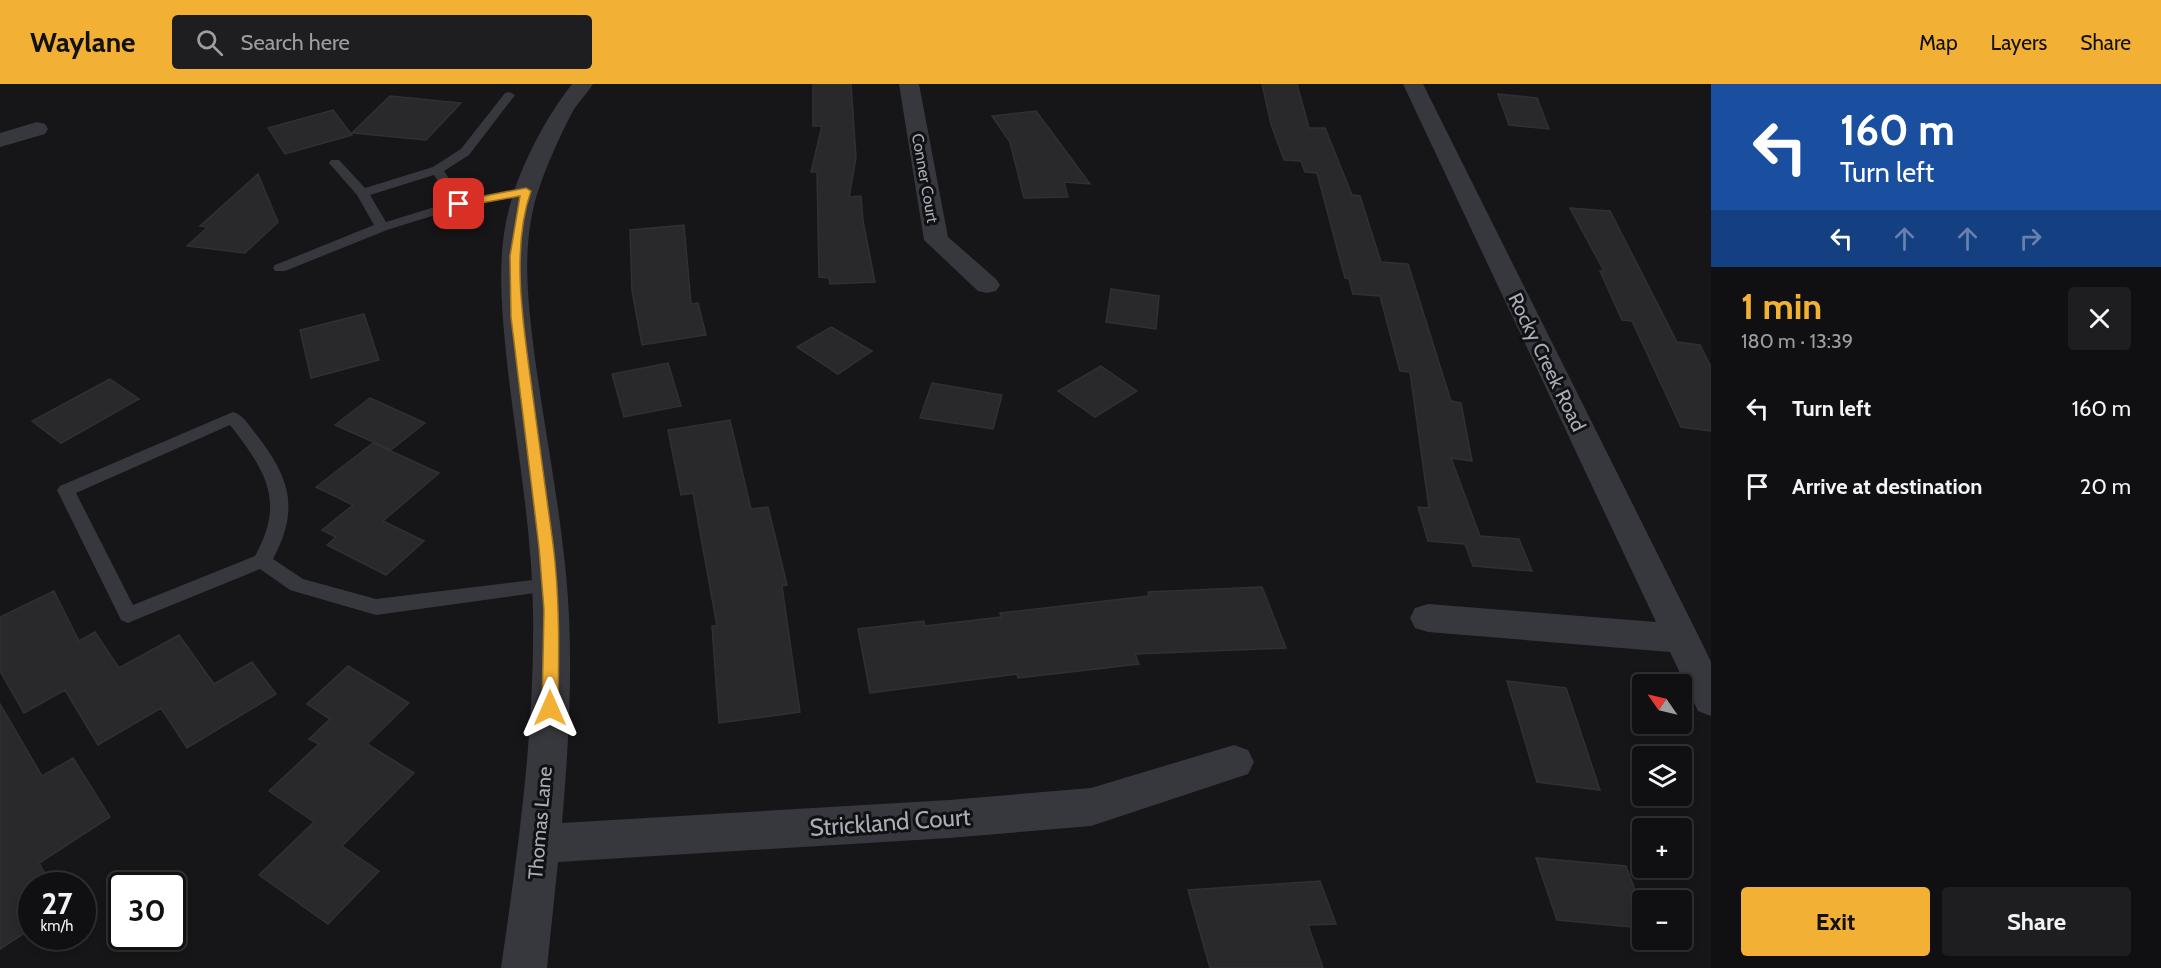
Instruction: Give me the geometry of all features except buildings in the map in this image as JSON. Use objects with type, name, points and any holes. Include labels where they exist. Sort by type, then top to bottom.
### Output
[{"type":"street","name":"Thomas Lane","points":[[524,968],[540,844],[550,708],[552,610],[517,317],[516,256],[522,203],[526,191],[562,111],[583,84]]},
{"type":"street","name":"Conner Court","points":[[909,84],[936,240],[987,285]]},
{"type":"street","name":"Rocky Creek Road","points":[[1413,84],[1711,700]]},
{"type":"street","points":[[0,140],[37,129]]},
{"type":"street","points":[[1428,618],[1682,639]]},
{"type":"street","name":"Strickland Court","points":[[540,844],[949,819],[1091,807],[1234,762]]},
{"type":"lane","points":[[362,193],[437,170],[465,152],[509,95]]},
{"type":"lane","points":[[335,163],[362,193],[382,227]]},
{"type":"lane","points":[[437,170],[459,204]]},
{"type":"lane","points":[[280,268],[382,227],[459,204],[526,191]]},
{"type":"lane","points":[[233,417],[269,463],[282,506],[278,529],[262,561],[128,615],[66,490],[233,417]]},
{"type":"lane","points":[[262,561],[297,585],[376,607],[549,585]]},
{"type":"route","points":[[459,204],[526,191],[522,203],[516,256],[517,317],[552,610],[550,708]]}]
